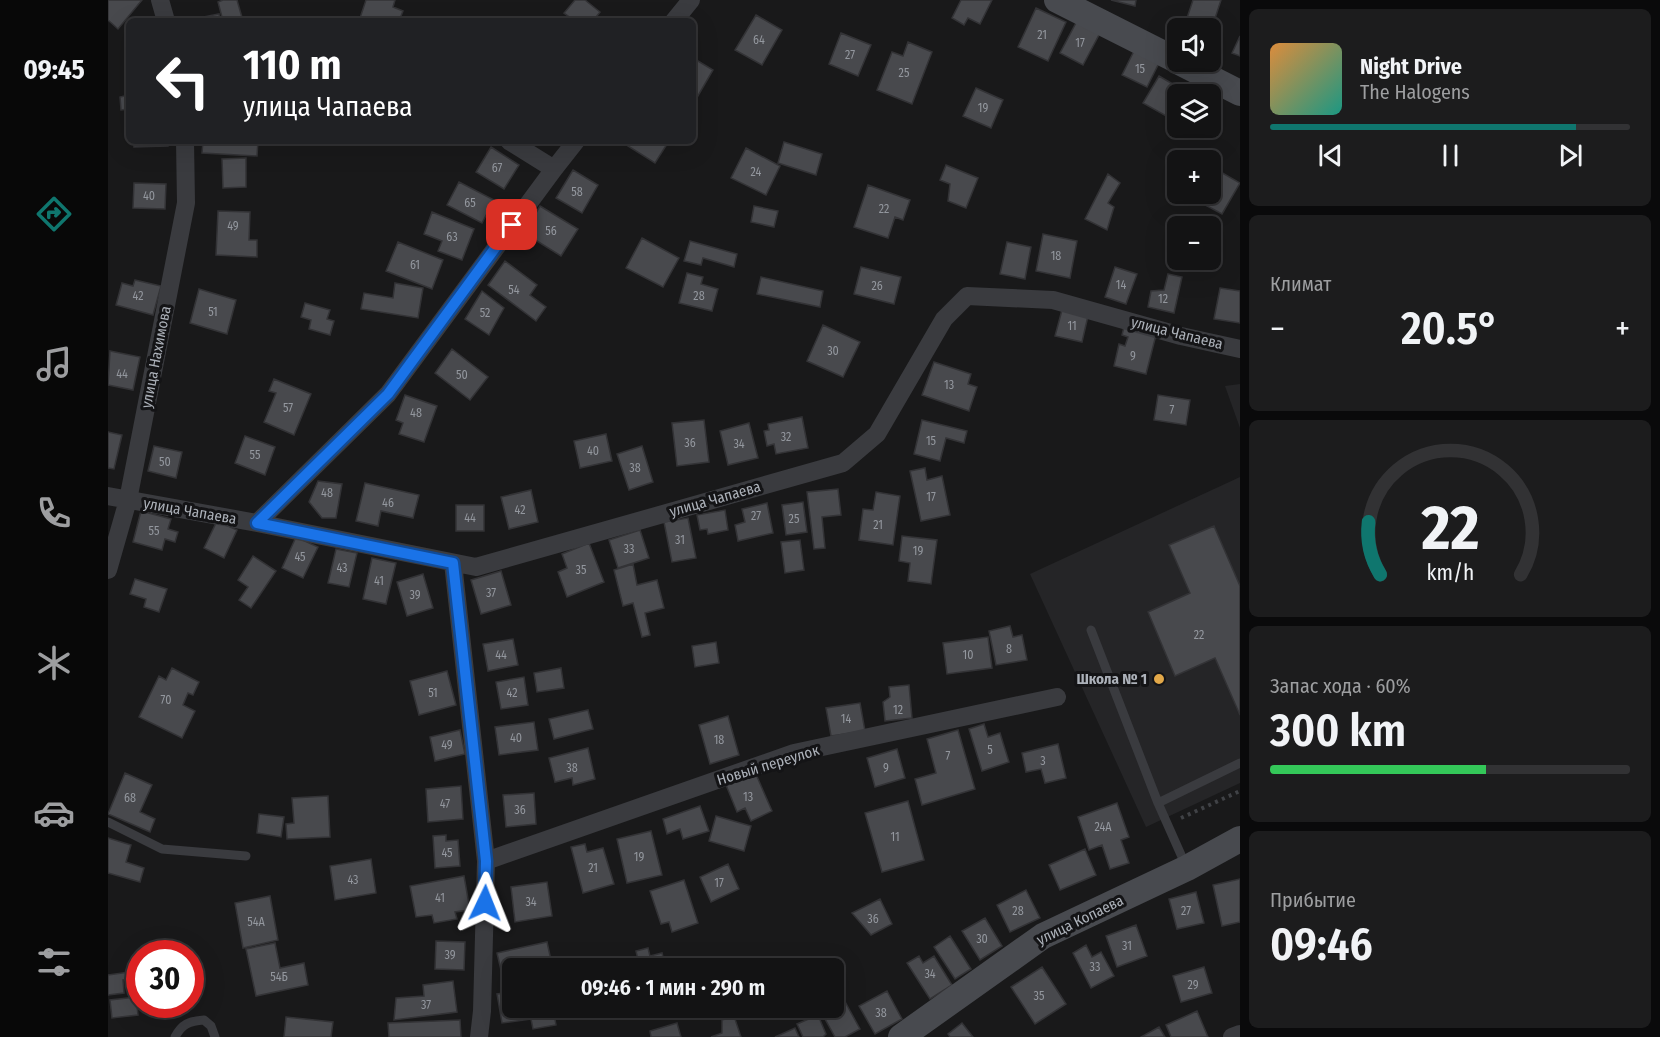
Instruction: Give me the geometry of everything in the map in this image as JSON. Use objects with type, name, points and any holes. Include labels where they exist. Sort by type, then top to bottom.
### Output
[{"type":"main road","points":[[1057,0],[1167,55]]},
{"type":"main road","points":[[1199,72],[1240,93]]},
{"type":"main road","name":"улица Копаева","points":[[910,1034],[1043,936],[1187,868],[1240,839]]},
{"type":"street","points":[[160,0],[165,18]]},
{"type":"street","points":[[676,18],[691,0]]},
{"type":"street","name":"улица Нахимова","points":[[108,570],[128,500],[186,203],[185,144]]},
{"type":"street","points":[[514,144],[554,169]]},
{"type":"street","points":[[257,523],[388,394],[574,144]]},
{"type":"street","name":"улица Чапаева","points":[[108,496],[476,567],[843,463],[878,434],[944,319],[967,296],[1053,300],[1181,336],[1240,349]]},
{"type":"street","points":[[453,563],[486,861],[482,1011],[479,1037]]},
{"type":"street","name":"Новый переулок","points":[[486,861],[794,753],[1057,697]]},
{"type":"street","points":[[1232,1037],[1240,1034]]},
{"type":"lane","points":[[1091,630],[1158,804],[1187,868]]},
{"type":"lane","points":[[1158,804],[1240,763]]},
{"type":"lane","points":[[108,822],[162,849],[246,856]]},
{"type":"lane","points":[[175,1037],[180,1027],[191,1021],[204,1020],[211,1026],[215,1037]]},
{"type":"path","points":[[1167,824],[1240,791]]},
{"type":"shaded area","points":[[1240,384],[1240,428],[1225,386]]},
{"type":"shaded area","name":"Школа № 1","points":[[1240,477],[1240,783],[1146,827],[1030,574]]},
{"type":"building","points":[[108,0],[142,0],[118,29],[108,20]]},
{"type":"building","points":[[237,0],[242,18],[222,18],[218,2]]},
{"type":"building","points":[[366,0],[395,0],[393,7],[403,11],[400,18],[360,18]]},
{"type":"building","points":[[575,0],[585,0],[600,12],[595,18],[571,18],[564,13]]},
{"type":"building","points":[[961,0],[992,0],[980,24],[968,18],[964,25],[952,18]]},
{"type":"building","points":[[1111,0],[1136,0],[1135,6]]},
{"type":"building","points":[[1193,0],[1221,0],[1215,18],[1187,18]]},
{"type":"building","points":[[1036,8],[1066,22],[1048,61],[1018,47]]},
{"type":"building","points":[[219,14],[220,18],[198,18]]},
{"type":"building","points":[[756,15],[782,30],[762,65],[735,50]]},
{"type":"building","points":[[1077,21],[1100,33],[1083,65],[1060,53]]},
{"type":"building","points":[[841,33],[871,45],[858,76],[829,64]]},
{"type":"building","points":[[1240,36],[1240,56],[1232,53]]},
{"type":"building","points":[[908,42],[932,52],[912,104],[877,90],[892,52],[903,56]]},
{"type":"building","points":[[1134,51],[1159,63],[1147,87],[1122,75]]},
{"type":"building","points":[[696,60],[713,70],[696,99]]},
{"type":"building","points":[[1159,76],[1173,84],[1167,84],[1167,116],[1143,103]]},
{"type":"building","points":[[976,88],[1003,100],[991,128],[963,116]]},
{"type":"building","points":[[126,96],[126,109],[121,110],[120,97]]},
{"type":"building","points":[[784,142],[822,154],[816,175],[778,163]]},
{"type":"building","points":[[134,144],[168,144],[168,146],[134,147]]},
{"type":"building","points":[[203,144],[258,144],[257,156],[202,153]]},
{"type":"building","points":[[625,144],[667,144],[655,163]]},
{"type":"building","points":[[491,147],[519,165],[504,189],[476,172]]},
{"type":"building","points":[[746,148],[780,166],[766,195],[731,178]]},
{"type":"building","points":[[246,158],[246,187],[223,188],[222,159]]},
{"type":"building","points":[[946,165],[978,178],[966,208],[948,201],[950,184],[940,180]]},
{"type":"building","points":[[573,170],[598,185],[582,213],[556,198]]},
{"type":"building","points":[[1221,172],[1240,183],[1222,214],[1203,204],[1221,204]]},
{"type":"building","points":[[1108,174],[1120,183],[1108,203],[1114,207],[1107,230],[1085,219]]},
{"type":"building","points":[[459,182],[494,200],[482,223],[447,205]]},
{"type":"building","points":[[134,183],[166,184],[165,209],[133,208]]},
{"type":"building","points":[[868,185],[910,200],[903,220],[895,217],[888,238],[854,227]]},
{"type":"building","points":[[540,206],[578,229],[561,256],[524,233]]},
{"type":"building","points":[[754,206],[778,211],[774,227],[751,222]]},
{"type":"building","points":[[218,211],[250,212],[249,240],[257,240],[257,257],[216,255]]},
{"type":"building","points":[[432,212],[474,229],[462,260],[438,251],[442,241],[424,234]]},
{"type":"building","points":[[1043,234],[1077,241],[1070,278],[1036,271]]},
{"type":"building","points":[[642,238],[679,258],[663,287],[626,268]]},
{"type":"building","points":[[690,241],[737,254],[734,267],[703,258],[701,265],[684,261]]},
{"type":"building","points":[[398,242],[443,260],[432,289],[386,271]]},
{"type":"building","points":[[1007,242],[1031,247],[1025,279],[1000,274]]},
{"type":"building","points":[[505,261],[537,285],[530,295],[546,307],[536,321],[488,285]]},
{"type":"building","points":[[861,267],[901,277],[894,304],[854,294]]},
{"type":"building","points":[[1115,267],[1137,274],[1126,304],[1105,297]]},
{"type":"building","points":[[687,273],[703,277],[701,284],[718,289],[712,311],[679,303]]},
{"type":"building","points":[[1168,274],[1182,277],[1174,313],[1148,307],[1151,291],[1164,290]]},
{"type":"building","points":[[761,277],[823,291],[820,307],[757,294]]},
{"type":"building","points":[[135,280],[161,286],[153,315],[116,305],[122,283],[133,286]]},
{"type":"building","points":[[395,283],[423,288],[418,318],[361,309],[364,293],[393,298]]},
{"type":"building","points":[[1220,288],[1240,291],[1240,323],[1214,319]]},
{"type":"building","points":[[199,289],[236,300],[227,334],[190,323]]},
{"type":"building","points":[[482,291],[504,308],[489,335],[465,319]]},
{"type":"building","points":[[305,303],[330,310],[327,319],[334,321],[330,335],[309,329],[311,320],[301,317]]},
{"type":"building","points":[[1062,310],[1088,316],[1082,342],[1055,336]]},
{"type":"building","points":[[1125,323],[1157,331],[1146,374],[1114,366],[1119,344],[1125,346],[1128,337],[1122,335]]},
{"type":"building","points":[[823,325],[860,342],[843,377],[807,361]]},
{"type":"building","points":[[452,349],[488,377],[470,400],[435,373]]},
{"type":"building","points":[[110,351],[140,357],[133,390],[108,385]]},
{"type":"building","points":[[934,362],[971,374],[968,384],[977,387],[969,411],[922,395]]},
{"type":"building","points":[[274,379],[311,394],[294,435],[264,422],[276,393],[269,391]]},
{"type":"building","points":[[405,395],[437,406],[424,442],[399,434],[403,423],[396,420]]},
{"type":"building","points":[[1158,395],[1190,400],[1186,425],[1154,420]]},
{"type":"building","points":[[802,417],[808,448],[776,454],[774,444],[767,446],[764,431],[769,430],[768,424]]},
{"type":"building","points":[[704,420],[709,462],[677,466],[672,423]]},
{"type":"building","points":[[922,420],[967,431],[964,443],[946,438],[940,461],[914,454]]},
{"type":"building","points":[[749,423],[758,458],[728,465],[720,431]]},
{"type":"building","points":[[108,432],[122,435],[114,469],[108,468]]},
{"type":"building","points":[[606,434],[612,461],[580,468],[574,441]]},
{"type":"building","points":[[245,436],[275,447],[265,475],[235,463]]},
{"type":"building","points":[[154,446],[182,452],[176,478],[148,471]]},
{"type":"building","points":[[642,446],[653,482],[629,490],[617,454]]},
{"type":"building","points":[[925,468],[927,480],[942,476],[950,515],[921,521],[910,471]]},
{"type":"building","points":[[318,481],[342,484],[336,518],[322,518],[309,502]]},
{"type":"building","points":[[365,483],[419,495],[413,518],[381,511],[378,526],[356,521]]},
{"type":"building","points":[[838,489],[841,515],[822,517],[825,548],[814,549],[807,492]]},
{"type":"building","points":[[531,490],[538,522],[509,529],[501,497]]},
{"type":"building","points":[[876,492],[900,496],[893,545],[859,540],[863,509],[873,510]]},
{"type":"building","points":[[803,502],[807,532],[786,535],[782,505]]},
{"type":"building","points":[[767,503],[773,533],[738,541],[735,525],[745,522],[742,509]]},
{"type":"building","points":[[456,505],[484,505],[484,531],[456,531]]},
{"type":"building","points":[[725,510],[728,530],[708,534],[707,529],[700,530],[697,515]]},
{"type":"building","points":[[141,511],[171,519],[168,529],[178,532],[175,542],[165,539],[162,550],[133,542]]},
{"type":"building","points":[[688,518],[696,558],[672,562],[664,522]]},
{"type":"building","points":[[217,521],[237,530],[224,558],[204,548]]},
{"type":"building","points":[[1214,526],[1240,586],[1240,715],[1215,658],[1175,676],[1148,612],[1190,593],[1169,545]]},
{"type":"building","points":[[640,530],[649,558],[618,568],[609,540]]},
{"type":"building","points":[[902,536],[937,540],[931,584],[908,581],[910,563],[899,561]]},
{"type":"building","points":[[296,537],[318,547],[303,578],[282,568]]},
{"type":"building","points":[[800,540],[804,570],[785,573],[781,542]]},
{"type":"building","points":[[589,543],[604,582],[567,597],[558,572],[567,568],[562,554]]},
{"type":"building","points":[[336,549],[357,553],[349,587],[328,583]]},
{"type":"building","points":[[253,556],[276,571],[251,608],[239,600],[248,587],[238,580]]},
{"type":"building","points":[[372,558],[396,563],[386,604],[363,599]]},
{"type":"building","points":[[633,564],[637,585],[657,580],[664,608],[645,613],[650,635],[642,637],[633,603],[623,606],[614,570]]},
{"type":"building","points":[[501,571],[511,605],[481,614],[471,580]]},
{"type":"building","points":[[423,574],[433,608],[407,616],[397,582]]},
{"type":"building","points":[[135,579],[167,589],[159,612],[144,607],[146,599],[130,594]]},
{"type":"building","points":[[1010,626],[1013,637],[1022,635],[1027,660],[996,665],[989,631]]},
{"type":"building","points":[[988,637],[992,668],[947,674],[943,643]]},
{"type":"building","points":[[513,639],[518,665],[488,671],[483,644]]},
{"type":"building","points":[[716,642],[719,663],[695,667],[692,646]]},
{"type":"building","points":[[172,668],[199,682],[193,695],[188,693],[183,705],[195,711],[182,738],[139,717],[159,676],[166,680]]},
{"type":"building","points":[[561,668],[564,688],[537,692],[534,673]]},
{"type":"building","points":[[447,671],[456,705],[419,715],[410,681]]},
{"type":"building","points":[[524,677],[528,705],[501,709],[496,682]]},
{"type":"building","points":[[909,685],[912,718],[885,721],[883,702],[890,697],[889,687]]},
{"type":"building","points":[[860,703],[865,731],[831,736],[826,708]]},
{"type":"building","points":[[588,710],[593,729],[554,739],[549,719]]},
{"type":"building","points":[[728,716],[739,755],[710,764],[699,725]]},
{"type":"building","points":[[534,722],[538,750],[499,755],[495,727]]},
{"type":"building","points":[[984,724],[988,737],[1000,733],[1009,762],[982,771],[969,729]]},
{"type":"building","points":[[460,730],[465,754],[435,761],[430,737]]},
{"type":"building","points":[[958,730],[975,789],[922,805],[915,779],[936,773],[927,739]]},
{"type":"building","points":[[1058,744],[1066,778],[1045,783],[1041,769],[1026,772],[1022,753]]},
{"type":"building","points":[[588,748],[595,779],[573,785],[572,778],[555,782],[549,758]]},
{"type":"building","points":[[897,749],[905,778],[875,787],[867,758]]},
{"type":"building","points":[[755,772],[772,811],[751,821],[745,808],[737,812],[726,785]]},
{"type":"building","points":[[125,773],[152,785],[140,812],[155,819],[150,832],[108,814]]},
{"type":"building","points":[[461,786],[463,819],[428,822],[426,789]]},
{"type":"building","points":[[534,793],[536,824],[506,827],[503,795]]},
{"type":"building","points":[[328,796],[330,837],[287,839],[286,824],[294,823],[292,798]]},
{"type":"building","points":[[908,801],[924,860],[882,872],[865,813]]},
{"type":"building","points":[[1117,803],[1129,837],[1121,840],[1129,863],[1110,869],[1102,845],[1089,850],[1078,817]]},
{"type":"building","points":[[700,806],[709,831],[683,839],[680,829],[667,834],[663,819]]},
{"type":"building","points":[[259,814],[284,817],[281,837],[257,833]]},
{"type":"building","points":[[716,816],[751,826],[744,851],[709,841]]},
{"type":"building","points":[[651,831],[662,875],[627,883],[617,839]]},
{"type":"building","points":[[446,835],[446,841],[458,840],[460,866],[435,868],[433,836]]},
{"type":"building","points":[[108,838],[131,845],[126,862],[144,868],[140,882],[108,873]]},
{"type":"building","points":[[585,844],[587,852],[603,848],[614,884],[583,893],[571,847]]},
{"type":"building","points":[[1085,849],[1096,875],[1060,890],[1049,865]]},
{"type":"building","points":[[371,859],[376,893],[335,900],[330,866]]},
{"type":"building","points":[[728,864],[739,889],[711,902],[700,877]]},
{"type":"building","points":[[464,876],[470,910],[455,912],[457,919],[434,923],[432,915],[416,917],[410,886]]},
{"type":"building","points":[[1240,879],[1240,922],[1222,926],[1213,885]]},
{"type":"building","points":[[684,880],[698,923],[672,932],[669,922],[661,924],[650,891]]},
{"type":"building","points":[[547,882],[552,916],[515,922],[511,887]]},
{"type":"building","points":[[1026,890],[1040,918],[1010,932],[997,905]]},
{"type":"building","points":[[1196,892],[1204,923],[1177,929],[1169,899]]},
{"type":"building","points":[[270,896],[278,940],[243,948],[235,903]]},
{"type":"building","points":[[880,899],[892,924],[871,935],[852,913]]},
{"type":"building","points":[[985,918],[1002,946],[980,960],[962,931]]},
{"type":"building","points":[[1136,925],[1147,956],[1117,967],[1106,936]]},
{"type":"building","points":[[950,936],[971,969],[955,979],[934,947]]},
{"type":"building","points":[[436,941],[465,942],[464,970],[435,969]]},
{"type":"building","points":[[547,942],[551,958],[502,958],[502,974],[497,953]]},
{"type":"building","points":[[275,943],[280,968],[304,963],[308,985],[256,996],[246,949]]},
{"type":"building","points":[[1086,945],[1092,957],[1101,952],[1114,976],[1091,988],[1073,953]]},
{"type":"building","points":[[648,948],[650,956],[662,953],[663,958],[638,958],[636,951]]},
{"type":"building","points":[[919,956],[923,963],[934,956],[952,985],[930,999],[907,963]]},
{"type":"building","points":[[1042,967],[1066,1004],[1035,1024],[1011,987]]},
{"type":"building","points":[[1204,967],[1212,993],[1181,1002],[1173,976]]},
{"type":"building","points":[[126,972],[126,980],[123,980],[124,993],[108,995],[108,975]]},
{"type":"building","points":[[453,981],[457,1012],[394,1020],[396,998],[424,996],[423,985]]},
{"type":"building","points":[[887,991],[902,1019],[875,1034],[859,1006]]},
{"type":"building","points":[[502,993],[502,1018],[555,1018],[556,1025],[533,1029],[531,1019],[502,1023],[497,994]]},
{"type":"building","points":[[126,998],[126,1016],[112,1018],[110,1000]]},
{"type":"building","points":[[844,1000],[860,1029],[845,1037],[835,1037],[824,1018],[844,1018]]},
{"type":"building","points":[[1197,1011],[1208,1037],[1171,1037],[1166,1025]]},
{"type":"building","points":[[286,1017],[333,1022],[331,1037],[284,1037]]},
{"type":"building","points":[[735,1018],[741,1037],[711,1037],[722,1033],[722,1020]]},
{"type":"building","points":[[811,1018],[819,1018],[826,1034],[823,1037],[803,1037],[797,1024]]},
{"type":"building","points":[[460,1020],[461,1037],[389,1037],[388,1023]]},
{"type":"building","points":[[677,1023],[681,1037],[651,1037],[650,1031]]},
{"type":"building","points":[[962,1023],[973,1037],[950,1037],[948,1034]]},
{"type":"building","points":[[1159,1027],[1165,1037],[1141,1037]]},
{"type":"building","points":[[795,1028],[799,1037],[775,1037]]},
{"type":"place","name":"Школа № 1","points":[[1159,679]]},
{"type":"route","points":[[485,903],[486,861],[453,563],[257,523],[388,394],[512,225]]}]
